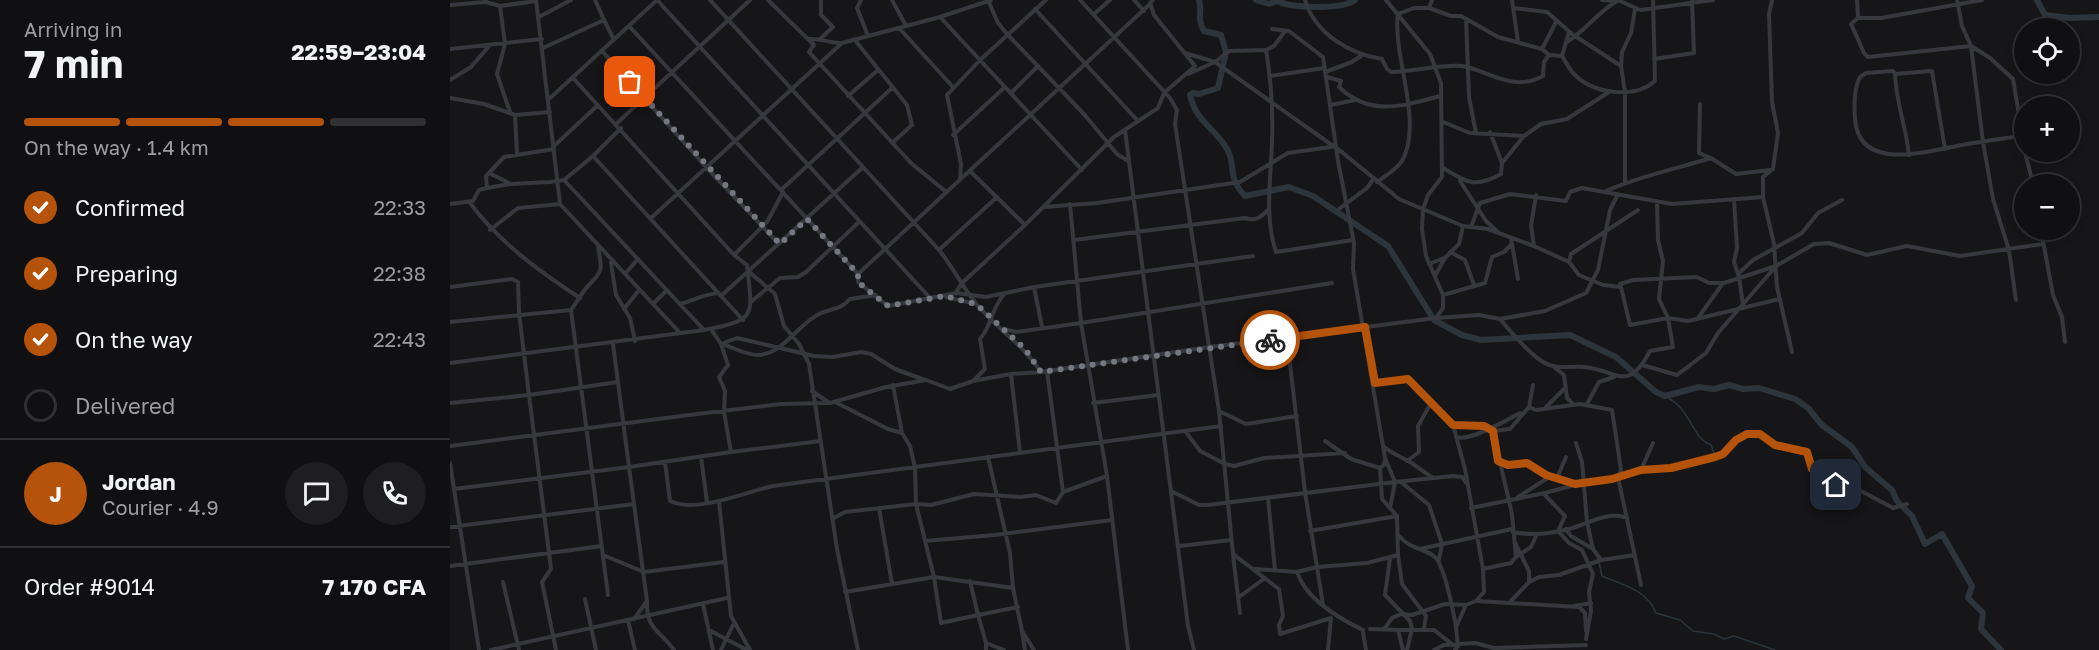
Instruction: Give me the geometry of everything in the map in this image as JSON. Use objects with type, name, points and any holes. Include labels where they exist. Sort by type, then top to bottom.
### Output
[{"type":"street","points":[[450,5],[473,1],[500,6],[536,0],[560,204],[611,262],[680,333]]},
{"type":"street","points":[[539,17],[571,0]]},
{"type":"street","points":[[595,0],[614,40]]},
{"type":"street","points":[[549,99],[657,0],[930,298]]},
{"type":"street","points":[[710,0],[939,250],[976,304],[1025,349],[1041,372]]},
{"type":"street","points":[[616,124],[750,0]]},
{"type":"street","points":[[768,0],[814,45],[809,52],[848,96],[892,143],[945,191]]},
{"type":"street","points":[[821,0],[821,15],[832,27],[821,38]]},
{"type":"street","points":[[861,0],[858,8],[868,36]]},
{"type":"street","points":[[892,0],[906,26]]},
{"type":"street","points":[[975,0],[977,6]]},
{"type":"street","points":[[960,180],[961,164],[946,95],[952,86],[1046,0]]},
{"type":"street","points":[[1080,0],[1177,110],[1175,124],[1221,426],[1240,613]]},
{"type":"street","points":[[1094,14],[1110,0]]},
{"type":"street","points":[[1134,0],[1144,11]]},
{"type":"street","points":[[1305,0],[1323,28],[1340,46],[1361,56],[1382,60],[1391,72],[1460,66],[1496,79],[1534,80],[1543,76],[1544,62],[1549,55]]},
{"type":"street","points":[[1386,0],[1431,54],[1440,83],[1441,180],[1430,191],[1423,209],[1422,229],[1429,264],[1436,275],[1443,295],[1443,308],[1436,318]]},
{"type":"street","points":[[1429,8],[1432,0]]},
{"type":"street","points":[[1512,0],[1518,42]]},
{"type":"street","points":[[1602,0],[1617,1],[1635,9],[1646,10],[1692,1],[1713,0]]},
{"type":"street","points":[[1398,14],[1414,8],[1429,8],[1466,19],[1498,37],[1542,49],[1549,55],[1562,56],[1582,81],[1609,92],[1625,92],[1648,88],[1655,81],[1655,7],[1653,0]]},
{"type":"street","points":[[1772,0],[1769,14],[1772,102],[1778,133],[1773,169],[1763,177],[1763,197],[1774,250],[1780,299],[1792,352]]},
{"type":"street","points":[[1857,0],[1858,18]]},
{"type":"street","points":[[1957,0],[1962,26],[1971,46],[1993,199],[2009,250],[2016,300]]},
{"type":"street","points":[[1982,0],[1881,18],[1858,18],[1851,24],[1868,57],[1971,46],[1990,58],[2013,79],[2015,96]]},
{"type":"street","points":[[808,39],[821,38],[831,43],[842,43],[940,17],[989,1],[998,23],[1007,34],[1117,154],[1129,162]]},
{"type":"street","points":[[1567,42],[1576,37],[1603,9],[1617,1]]},
{"type":"street","points":[[1654,59],[1694,53],[1692,1]]},
{"type":"street","points":[[858,274],[945,191],[971,172],[1152,2]]},
{"type":"street","points":[[956,293],[963,282],[1082,170],[1113,137],[1158,108],[1164,93],[1195,66],[1154,15],[1152,2]]},
{"type":"street","points":[[500,6],[505,44],[496,74],[510,112]]},
{"type":"street","points":[[1513,8],[1542,9],[1569,32],[1621,66]]},
{"type":"street","points":[[1035,9],[1137,120]]},
{"type":"street","points":[[1625,182],[1625,92],[1621,66],[1622,52],[1631,33],[1635,9]]},
{"type":"street","points":[[1339,208],[1347,205],[1402,160],[1407,141],[1407,105],[1398,40],[1398,14]]},
{"type":"street","points":[[940,17],[1082,170]]},
{"type":"street","points":[[1466,19],[1469,97],[1476,132]]},
{"type":"street","points":[[543,48],[604,20]]},
{"type":"street","points":[[1542,49],[1556,22]]},
{"type":"street","points":[[629,26],[858,274],[858,282],[878,295],[888,306],[956,293],[970,293],[986,297],[1034,287],[1253,256]]},
{"type":"street","points":[[898,28],[952,86]]},
{"type":"street","points":[[1272,29],[1285,31],[1321,55],[1328,77],[1336,150],[1353,240],[1353,269],[1375,383],[1382,446],[1385,458],[1398,482],[1429,505],[1442,544],[1438,561],[1456,627],[1455,647]]},
{"type":"street","points":[[1182,77],[1215,62],[1229,51],[1266,50],[1274,46],[1285,31]]},
{"type":"street","points":[[1562,56],[1569,32]]},
{"type":"street","points":[[450,49],[542,39]]},
{"type":"street","points":[[854,39],[907,105],[912,125],[892,143]]},
{"type":"street","points":[[651,218],[761,114],[842,43]]},
{"type":"street","points":[[450,80],[471,67],[488,50],[489,45]]},
{"type":"street","points":[[1266,50],[1272,142],[1269,208],[1271,235],[1276,252],[1353,240]]},
{"type":"street","points":[[602,51],[706,167],[780,244]]},
{"type":"street","points":[[1185,54],[1215,62],[1399,199],[1463,226],[1498,233]]},
{"type":"street","points":[[1269,76],[1324,70],[1352,62],[1361,56]]},
{"type":"street","points":[[1011,93],[1037,67]]},
{"type":"street","points":[[848,96],[878,70]]},
{"type":"street","points":[[1946,149],[1932,71],[1896,74],[1893,71],[1866,73],[1860,77],[1855,104],[1856,129],[1862,140],[1872,148],[1887,154],[1909,155],[1946,149],[1983,142],[2014,137]]},
{"type":"street","points":[[1896,74],[1899,107],[1907,134],[1909,155]]},
{"type":"street","points":[[1328,77],[1341,81],[1339,87],[1355,100],[1386,108],[1440,96]]},
{"type":"street","points":[[573,78],[621,128],[734,255],[747,265],[751,302]]},
{"type":"street","points":[[953,135],[1005,87]]},
{"type":"street","points":[[734,255],[762,227],[782,191],[892,88]]},
{"type":"street","points":[[1502,163],[1524,136],[1541,124],[1568,119],[1609,92]]},
{"type":"street","points":[[450,98],[515,115],[550,112]]},
{"type":"street","points":[[1331,105],[1355,100]]},
{"type":"street","points":[[1700,104],[1700,153],[1736,174],[1773,169]]},
{"type":"street","points":[[487,188],[486,176],[499,159],[554,148],[598,105]]},
{"type":"street","points":[[515,115],[517,154]]},
{"type":"street","points":[[1442,122],[1455,129],[1524,136]]},
{"type":"street","points":[[564,180],[593,156],[621,128]]},
{"type":"street","points":[[1125,130],[1141,272],[1180,546],[1188,626],[1194,650]]},
{"type":"street","points":[[1459,179],[1481,183],[1488,182],[1501,174],[1502,163],[1490,132]]},
{"type":"street","points":[[1043,207],[1097,203],[1185,188],[1240,182],[1288,153],[1332,147]]},
{"type":"street","points":[[593,156],[744,320]]},
{"type":"street","points":[[1606,191],[1625,182],[1711,158]]},
{"type":"street","points":[[1442,167],[1459,179],[1486,221],[1498,233],[1512,241],[1533,246],[1569,262],[1573,270],[1603,285],[1621,287]]},
{"type":"street","points":[[680,304],[696,300],[702,294],[721,294],[780,244],[862,168]]},
{"type":"street","points":[[971,172],[1025,225]]},
{"type":"street","points":[[489,173],[511,184]]},
{"type":"street","points":[[470,203],[479,190],[487,188],[564,180],[704,330]]},
{"type":"street","points":[[1471,227],[1478,206],[1486,199],[1510,194],[1536,195],[1566,201],[1570,192],[1582,188],[1657,201],[1700,203],[1763,197]]},
{"type":"street","points":[[721,344],[737,338],[833,357],[861,352],[871,354],[895,369],[951,389],[973,381],[1011,374],[1041,372],[1365,327],[1479,315],[1500,319],[1545,311],[1586,293],[1598,270],[1610,210],[1618,194]]},
{"type":"street","points":[[1533,246],[1531,226],[1536,195]]},
{"type":"street","points":[[939,250],[997,197]]},
{"type":"street","points":[[1734,199],[1737,248],[1734,262],[1739,275],[1743,306]]},
{"type":"street","points":[[1739,275],[1753,260],[1802,233],[1818,213],[1842,200]]},
{"type":"street","points":[[1587,404],[1599,382],[1633,374],[1642,365],[1650,351],[1673,347],[1668,318],[1659,299],[1663,261],[1658,240],[1657,201]]},
{"type":"street","points":[[450,204],[470,203]]},
{"type":"street","points":[[470,203],[490,230],[541,272],[580,298]]},
{"type":"street","points":[[490,230],[518,208],[560,204]]},
{"type":"street","points":[[1070,204],[1081,323],[1107,476],[1126,616],[1128,650]]},
{"type":"street","points":[[1074,240],[1245,218],[1252,220],[1260,218],[1269,208]]},
{"type":"street","points":[[1569,262],[1571,254],[1638,210]]},
{"type":"street","points":[[744,320],[751,302],[766,287],[780,278],[798,277],[806,272],[860,221]]},
{"type":"street","points":[[1436,275],[1445,258],[1459,244],[1463,226]]},
{"type":"street","points":[[2042,240],[2053,295],[2062,317],[2065,342]]},
{"type":"street","points":[[1512,241],[1518,279]]},
{"type":"street","points":[[1443,295],[1485,283],[1492,257],[1504,252],[1512,241]]},
{"type":"street","points":[[1642,365],[1677,375],[1706,353],[1718,333],[1743,306],[1750,293],[1776,266],[1820,242],[1867,255],[1907,246],[1960,256],[2043,244]]},
{"type":"street","points":[[597,246],[601,272],[571,310],[609,595]]},
{"type":"street","points":[[1450,252],[1465,260],[1474,285]]},
{"type":"street","points":[[1429,264],[1445,258]]},
{"type":"street","points":[[625,274],[639,259]]},
{"type":"street","points":[[611,262],[614,289],[630,318],[635,341]]},
{"type":"street","points":[[1697,318],[1707,308],[1714,293],[1724,283],[1739,275],[1776,266]]},
{"type":"street","points":[[748,271],[775,294],[779,316],[799,344],[808,364],[813,405],[832,506],[832,519],[858,650]]},
{"type":"street","points":[[1724,283],[1709,283],[1697,278],[1633,280],[1620,284],[1630,325],[1668,318],[1689,321],[1743,306],[1780,299]]},
{"type":"street","points":[[450,287],[515,279],[518,282],[523,353],[551,571],[542,582],[556,650]]},
{"type":"street","points":[[1003,329],[1016,332],[1081,323],[1332,283]]},
{"type":"street","points":[[1034,287],[1042,327]]},
{"type":"street","points":[[624,309],[639,290]]},
{"type":"street","points":[[653,304],[667,290]]},
{"type":"street","points":[[973,381],[985,369],[980,343],[987,331],[995,305],[1006,293]]},
{"type":"street","points":[[721,344],[758,355],[782,346],[791,335],[820,313],[842,308],[850,299],[878,295]]},
{"type":"street","points":[[945,296],[976,304]]},
{"type":"street","points":[[450,322],[519,313],[571,310]]},
{"type":"street","points":[[1500,319],[1535,356],[1564,375],[1567,398],[1573,404]]},
{"type":"street","points":[[450,363],[575,346],[635,341],[711,329],[744,320]]},
{"type":"street","points":[[711,329],[721,344],[728,365],[719,377],[725,391],[724,412],[731,452]]},
{"type":"street","points":[[1287,338],[1310,531],[1323,605]]},
{"type":"street","points":[[613,344],[644,572],[647,617],[652,628],[662,635],[674,650]]},
{"type":"street","points":[[1555,367],[1586,367],[1616,377]]},
{"type":"street","points":[[1047,371],[1063,492]]},
{"type":"street","points":[[1011,374],[1020,453]]},
{"type":"street","points":[[1375,383],[1408,379],[1453,425],[1468,486],[1484,569],[1484,588],[1476,601]]},
{"type":"street","points":[[450,446],[782,404],[832,403],[893,385],[926,380]]},
{"type":"street","points":[[450,403],[529,395],[618,382]]},
{"type":"street","points":[[893,385],[902,433],[910,446],[915,468],[916,504],[934,577],[941,623],[1018,607]]},
{"type":"street","points":[[1455,437],[1461,439],[1522,412],[1529,407],[1533,386]]},
{"type":"street","points":[[1545,408],[1565,388]]},
{"type":"street","points":[[811,391],[888,429],[902,433]]},
{"type":"street","points":[[1093,403],[1158,395]]},
{"type":"street","points":[[1407,461],[1419,452],[1418,426],[1431,403]]},
{"type":"street","points":[[1529,407],[1536,410],[1587,404],[1612,410],[1621,470],[1618,477],[1625,510],[1624,517],[1641,585]]},
{"type":"street","points":[[1219,411],[1246,424],[1297,416]]},
{"type":"street","points":[[1453,425],[1469,424],[1493,431],[1510,429],[1522,412]]},
{"type":"street","points":[[665,462],[670,501],[675,504],[707,502],[741,497],[764,488],[827,478],[1221,426]]},
{"type":"street","points":[[1186,431],[1200,451],[1225,464],[1234,466],[1264,458],[1345,453]]},
{"type":"street","points":[[1493,431],[1508,500],[1516,557]]},
{"type":"street","points":[[1471,508],[1544,494],[1575,484],[1618,477],[1641,470],[1671,468],[1715,457],[1723,454],[1739,437],[1760,434],[1775,445],[1807,452],[1812,469],[1836,485],[1863,492],[1893,508],[1908,504]]},
{"type":"street","points":[[454,489],[821,441]]},
{"type":"street","points":[[1325,441],[1351,459],[1380,468]]},
{"type":"street","points":[[1576,443],[1582,462],[1587,522],[1593,549],[1601,560]]},
{"type":"street","points":[[1641,470],[1653,443]]},
{"type":"street","points":[[1382,446],[1393,456],[1407,461],[1436,478]]},
{"type":"street","points":[[701,457],[707,502]]},
{"type":"street","points":[[988,457],[1010,553],[1012,588],[1018,607],[1025,650]]},
{"type":"street","points":[[1557,478],[1566,457]]},
{"type":"street","points":[[1385,458],[1384,465],[1380,468],[1382,499],[1397,516],[1398,555],[1402,584],[1426,616],[1424,628]]},
{"type":"street","points":[[1498,461],[1508,465],[1527,463],[1551,476],[1575,484]]},
{"type":"street","points":[[450,464],[479,650]]},
{"type":"street","points":[[832,519],[845,512],[916,504],[931,505],[974,494],[1021,497],[1036,495],[1056,503],[1063,492],[1107,476]]},
{"type":"street","points":[[1515,499],[1551,476]]},
{"type":"street","points":[[1172,492],[1199,505],[1436,478],[1462,477],[1468,486]]},
{"type":"street","points":[[1390,507],[1398,482]]},
{"type":"street","points":[[1544,494],[1565,516],[1557,531]]},
{"type":"street","points":[[1268,498],[1275,570]]},
{"type":"street","points":[[719,501],[727,598],[734,625],[748,650]]},
{"type":"street","points":[[450,527],[634,504]]},
{"type":"street","points":[[832,506],[845,512]]},
{"type":"street","points":[[879,508],[892,584]]},
{"type":"street","points":[[1580,525],[1586,511]]},
{"type":"street","points":[[1416,549],[1513,530],[1537,534],[1566,529],[1613,515],[1624,517]]},
{"type":"street","points":[[1310,531],[1397,516]]},
{"type":"street","points":[[925,541],[1112,520]]},
{"type":"street","points":[[1566,529],[1570,536],[1593,549]]},
{"type":"street","points":[[1557,531],[1569,543],[1581,550],[1590,565],[1594,579],[1589,592],[1591,603],[1586,644]]},
{"type":"street","points":[[1484,569],[1511,563],[1531,547],[1537,534]]},
{"type":"street","points":[[1399,535],[1410,548],[1438,561]]},
{"type":"street","points":[[1180,546],[1231,540]]},
{"type":"street","points":[[1514,540],[1529,571],[1529,582]]},
{"type":"street","points":[[450,566],[602,546]]},
{"type":"street","points":[[1233,554],[1279,589],[1283,616],[1279,626],[1280,634],[1331,618],[1328,650]]},
{"type":"street","points":[[603,555],[644,572],[724,562]]},
{"type":"street","points":[[1254,569],[1297,572],[1317,567],[1367,564],[1398,555]]},
{"type":"street","points":[[1509,603],[1529,582],[1539,577],[1559,575],[1601,560],[1635,555]]},
{"type":"street","points":[[1390,558],[1384,595],[1410,621],[1412,630],[1405,650]]},
{"type":"street","points":[[1297,572],[1301,584],[1323,605],[1340,619],[1363,632],[1366,650]]},
{"type":"street","points":[[845,592],[934,577],[1012,588]]},
{"type":"street","points":[[1239,598],[1265,578]]},
{"type":"street","points":[[970,581],[986,650]]},
{"type":"street","points":[[503,582],[518,647]]},
{"type":"street","points":[[1484,588],[1493,601]]},
{"type":"street","points":[[491,650],[518,647],[553,636],[727,598]]},
{"type":"street","points":[[585,599],[596,650]]},
{"type":"street","points":[[634,619],[647,601]]},
{"type":"street","points":[[1385,628],[1392,618],[1401,614],[1422,612],[1451,603],[1466,605],[1476,601],[1493,601],[1572,606],[1591,603]]},
{"type":"street","points":[[703,604],[713,650]]},
{"type":"street","points":[[1456,627],[1466,605]]},
{"type":"street","points":[[1572,606],[1583,609],[1586,613],[1586,644]]},
{"type":"street","points":[[628,620],[635,650]]},
{"type":"street","points":[[721,650],[734,625]]},
{"type":"street","points":[[1370,629],[1424,628],[1434,630],[1455,647]]},
{"type":"street","points":[[709,629],[748,650]]},
{"type":"street","points":[[1398,630],[1405,650]]},
{"type":"street","points":[[1022,631],[1034,650]]},
{"type":"street","points":[[986,643],[1004,650]]},
{"type":"street","points":[[1434,650],[1444,645],[1455,647],[1475,643],[1486,648],[1586,644]]},
{"type":"waterway","points":[[1199,0],[1200,22],[1204,31],[1221,35],[1226,52],[1218,88],[1190,95],[1201,118],[1227,149],[1236,183],[1245,196],[1289,187],[1313,196],[1388,246],[1434,320],[1462,335],[1481,340],[1570,335],[1616,357],[1656,392],[1665,396],[1699,387],[1714,389],[1729,385],[1743,389],[1759,388],[1795,399],[1808,408],[1822,425],[1852,447],[1865,467],[1892,490],[1897,501],[1912,516],[1925,544],[1942,534],[1972,586],[1968,598],[1983,613],[1981,629],[2001,650]]},
{"type":"waterway","points":[[1256,0],[1269,4],[1277,1],[1317,7],[1340,5],[1355,0]]},
{"type":"waterway","points":[[2037,0],[2045,15],[2069,18],[2099,17]]},
{"type":"waterway","points":[[1665,396],[1681,408],[1699,436],[1711,445],[1715,456]]},
{"type":"waterway","points":[[1599,562],[1602,576],[1640,594],[1647,599],[1656,613],[1680,620],[1693,631],[1714,634],[1724,639],[1734,636],[1775,650]]},
{"type":"way so far","points":[[630,82],[706,167],[780,244],[807,219],[858,274],[858,282],[878,295],[888,306],[945,296],[976,304],[1025,349],[1041,372],[1270,340]]},
{"type":"route","points":[[1270,340],[1365,327],[1375,383],[1408,379],[1453,425],[1484,426],[1493,431],[1498,461],[1508,465],[1527,463],[1546,475],[1575,484],[1612,479],[1641,470],[1671,468],[1715,457],[1723,454],[1739,437],[1752,433],[1763,435],[1775,445],[1807,452],[1812,462],[1812,469],[1836,485]]}]
